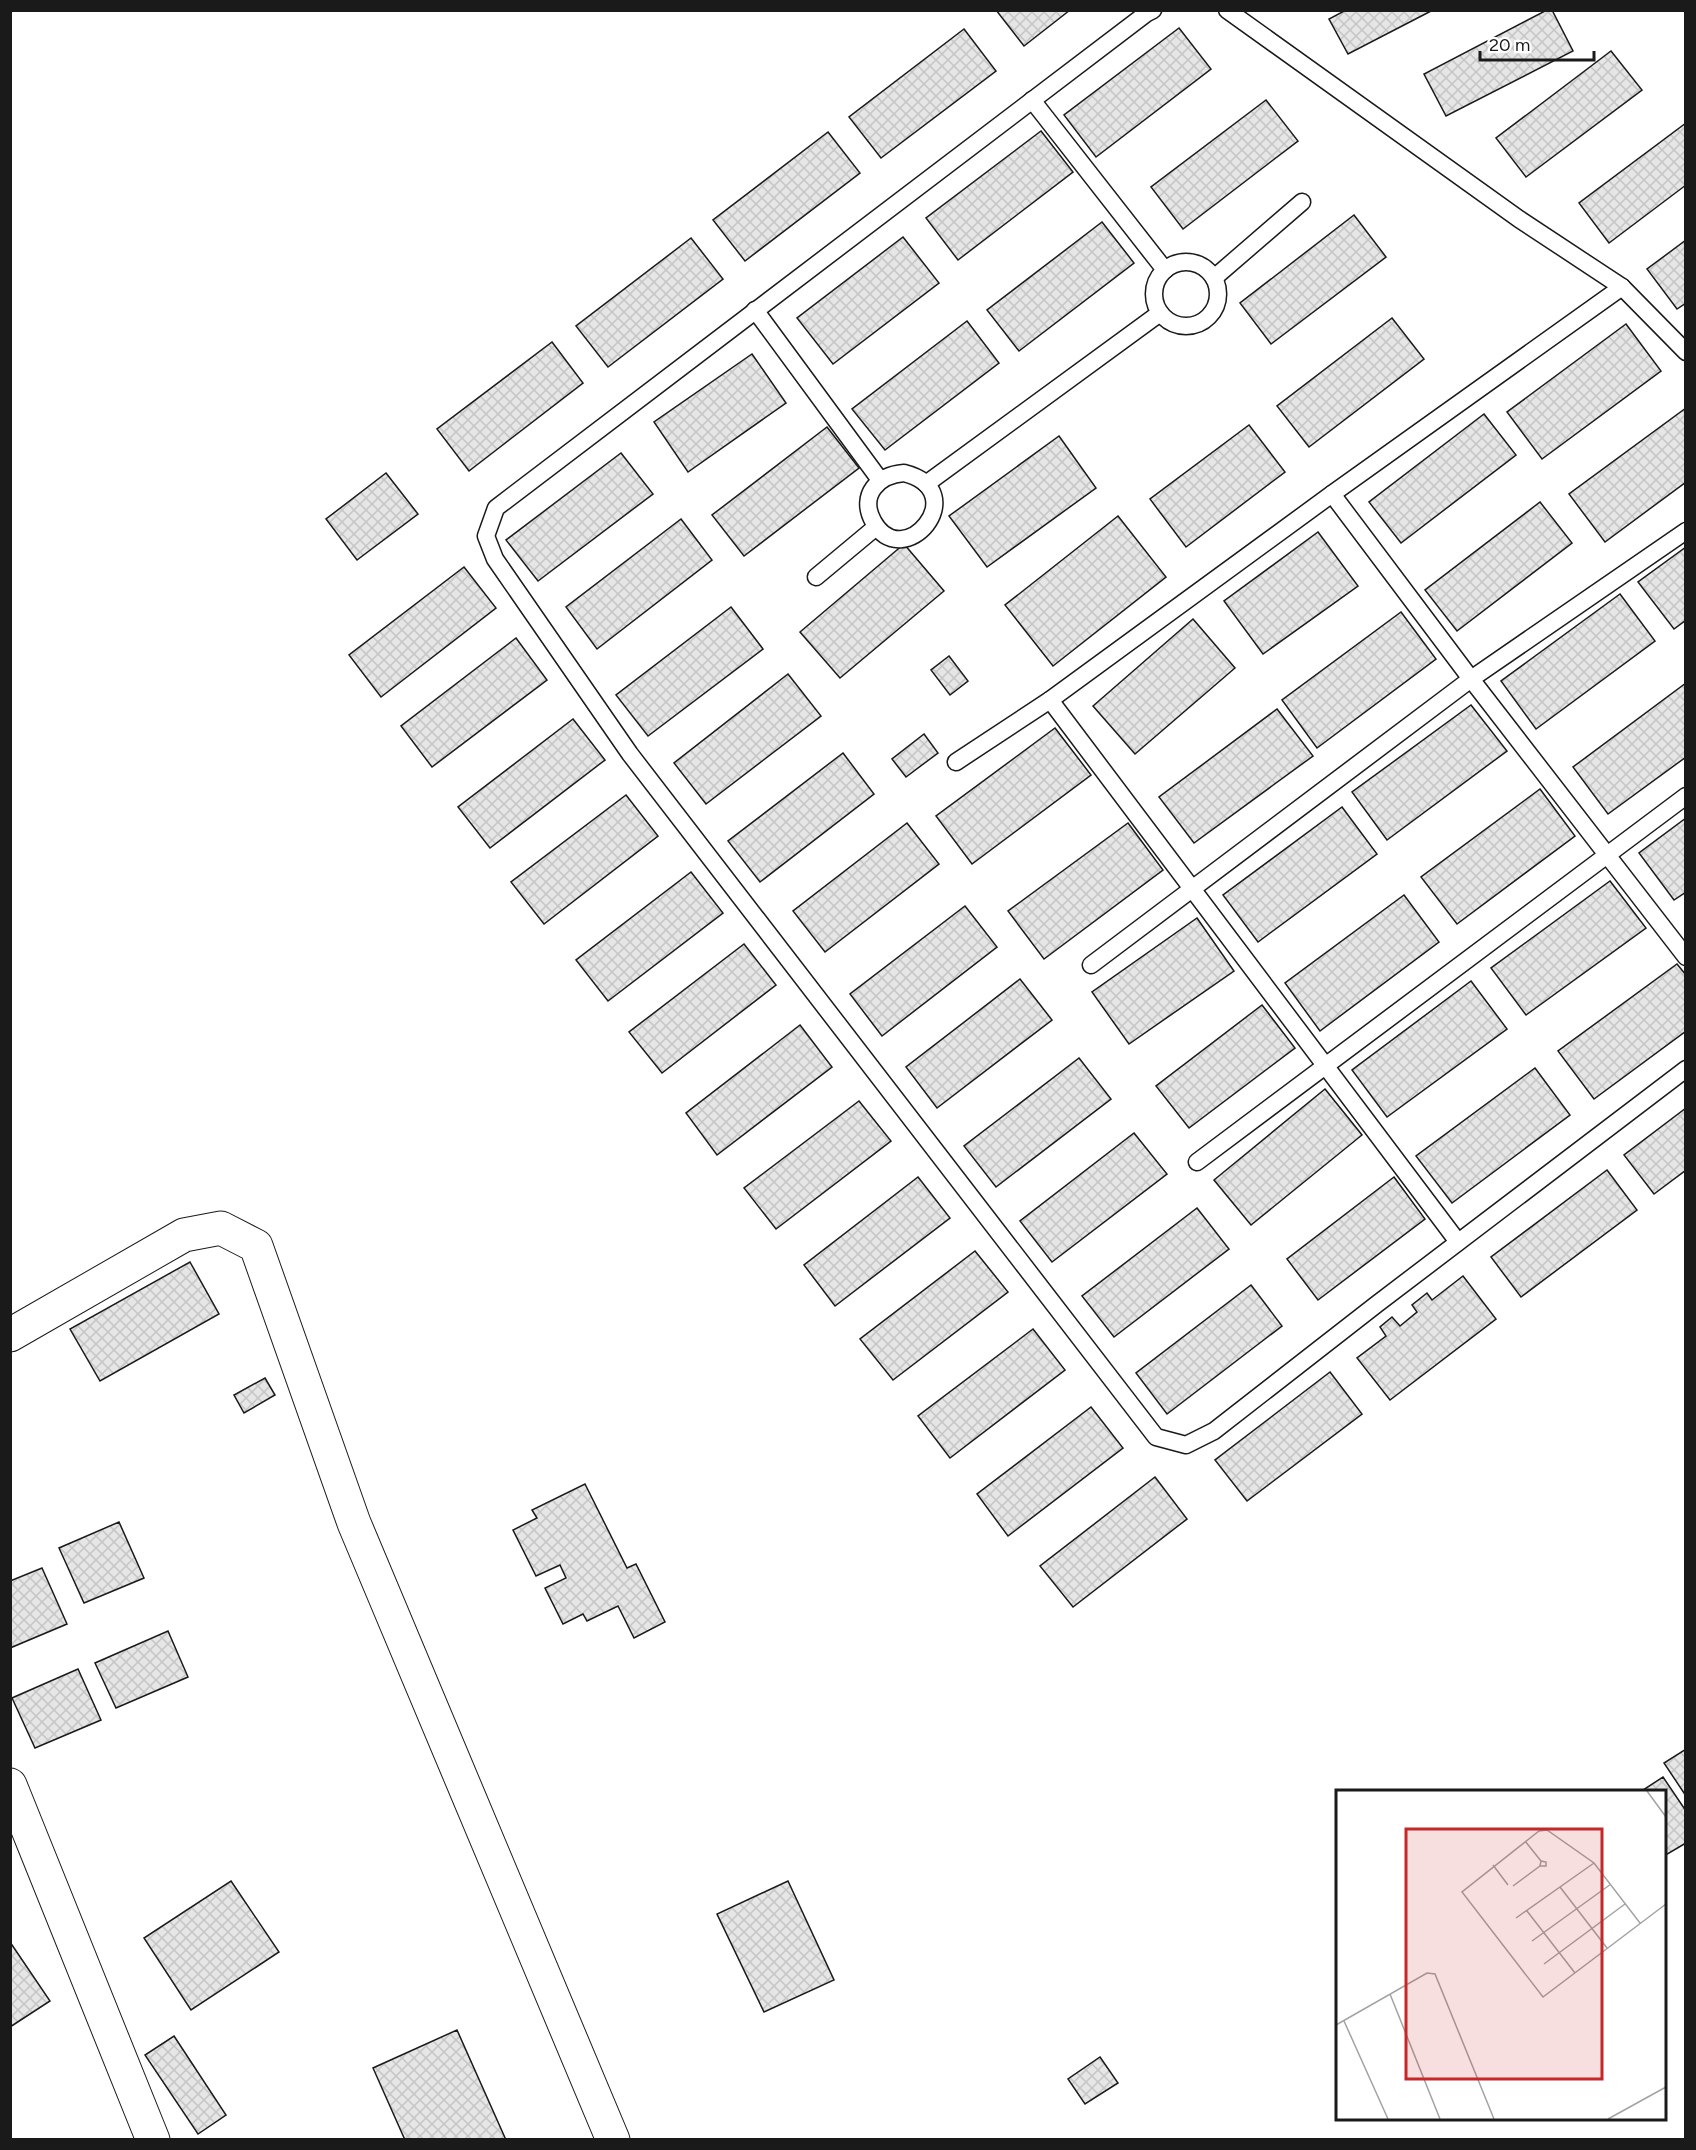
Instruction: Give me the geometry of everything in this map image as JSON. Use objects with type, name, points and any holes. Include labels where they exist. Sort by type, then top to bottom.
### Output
[{"type":"street","points":[[10,1335],[184,1235],[221,1228],[256,1246],[354,1523],[613,2139]]},
{"type":"street","points":[[10,1785],[153,2139]]},
{"type":"lane","points":[[1153,10],[496,508],[486,536],[495,559],[630,754],[1156,1437],[1186,1445],[1214,1431],[1686,1069]]},
{"type":"lane","points":[[1227,10],[1519,219],[1622,287],[1686,352]]},
{"type":"lane","points":[[1032,100],[1165,270]]},
{"type":"lane","points":[[1214,278],[1302,202]]},
{"type":"lane","points":[[1191,262],[1204,268],[1214,278],[1218,291],[1217,305],[1210,316],[1198,324],[1184,327],[1170,322],[1160,313],[1154,299],[1156,283],[1165,270],[1177,264],[1191,262]]},
{"type":"lane","points":[[956,762],[1050,700],[1332,494],[1622,287]]},
{"type":"lane","points":[[755,310],[880,480]]},
{"type":"lane","points":[[926,484],[1160,313]]},
{"type":"lane","points":[[904,473],[916,476],[926,484],[933,495],[934,508],[931,520],[923,530],[912,537],[901,540],[887,535],[876,527],[870,516],[868,503],[871,490],[880,480],[891,474],[904,473]]},
{"type":"lane","points":[[1332,494],[1471,679],[1686,957]]},
{"type":"lane","points":[[816,577],[876,527]]},
{"type":"lane","points":[[1091,965],[1471,679],[1686,531]]},
{"type":"lane","points":[[1050,700],[1458,1242]]},
{"type":"lane","points":[[1197,1162],[1686,796]]},
{"type":"building","points":[[996,10],[1070,10],[1024,46]]},
{"type":"building","points":[[1346,10],[1433,10],[1348,54],[1329,19]]},
{"type":"building","points":[[1547,10],[1552,10],[1573,51],[1446,116],[1424,74]]},
{"type":"building","points":[[1179,28],[1211,69],[1096,157],[1064,115]]},
{"type":"building","points":[[964,29],[996,71],[881,158],[849,117]]},
{"type":"building","points":[[1611,51],[1642,90],[1526,177],[1496,138]]},
{"type":"building","points":[[1266,100],[1298,141],[1183,229],[1151,187]]},
{"type":"building","points":[[1686,123],[1686,185],[1609,243],[1579,203]]},
{"type":"building","points":[[1041,131],[1073,172],[958,260],[926,218]]},
{"type":"building","points":[[828,132],[860,173],[745,261],[713,220]]},
{"type":"building","points":[[1354,215],[1386,257],[1271,344],[1240,303]]},
{"type":"building","points":[[1102,222],[1134,263],[1019,351],[987,310]]},
{"type":"building","points":[[903,237],[939,283],[833,364],[797,318]]},
{"type":"building","points":[[691,238],[723,279],[608,367],[576,326]]},
{"type":"building","points":[[1686,240],[1686,303],[1677,309],[1647,269]]},
{"type":"building","points":[[1392,318],[1424,359],[1309,447],[1277,406]]},
{"type":"building","points":[[967,321],[999,363],[885,450],[852,409]]},
{"type":"building","points":[[1626,324],[1661,371],[1542,459],[1507,412]]},
{"type":"building","points":[[552,342],[583,383],[469,471],[437,429]]},
{"type":"building","points":[[752,354],[786,403],[688,472],[654,422]]},
{"type":"building","points":[[1686,408],[1686,482],[1605,542],[1569,494]]},
{"type":"building","points":[[1484,414],[1516,455],[1401,543],[1369,502]]},
{"type":"building","points":[[1249,425],[1285,472],[1186,547],[1150,499]]},
{"type":"building","points":[[827,427],[859,468],[744,556],[712,515]]},
{"type":"building","points":[[1059,436],[1096,488],[987,567],[949,516]]},
{"type":"building","points":[[621,453],[653,494],[538,581],[506,540]]},
{"type":"building","points":[[386,473],[418,514],[357,560],[326,519]]},
{"type":"building","points":[[1540,502],[1572,543],[1457,631],[1425,590]]},
{"type":"building","points":[[1118,516],[1166,577],[1053,666],[1005,605]]},
{"type":"building","points":[[681,519],[712,560],[597,649],[566,607]]},
{"type":"building","points":[[1318,532],[1358,586],[1263,654],[1224,601]]},
{"type":"building","points":[[904,544],[944,591],[840,678],[800,632]]},
{"type":"building","points":[[1686,547],[1686,620],[1674,629],[1638,582]]},
{"type":"building","points":[[464,567],[496,608],[381,697],[349,655]]},
{"type":"building","points":[[1620,594],[1655,641],[1536,729],[1501,681]]},
{"type":"building","points":[[731,607],[763,649],[648,736],[616,695]]},
{"type":"building","points":[[1401,612],[1436,659],[1317,748],[1282,700]]},
{"type":"building","points":[[1193,619],[1235,668],[1135,754],[1093,706]]},
{"type":"building","points":[[516,638],[547,680],[432,767],[401,726]]},
{"type":"building","points":[[949,656],[968,681],[950,695],[931,670]]},
{"type":"building","points":[[788,674],[821,716],[706,804],[674,763]]},
{"type":"building","points":[[1686,683],[1686,757],[1608,814],[1573,767]]},
{"type":"building","points":[[1471,705],[1507,751],[1387,840],[1352,792]]},
{"type":"building","points":[[1277,709],[1313,756],[1194,843],[1159,797]]},
{"type":"building","points":[[573,719],[605,760],[490,848],[458,807]]},
{"type":"building","points":[[1055,728],[1091,775],[972,864],[936,816]]},
{"type":"building","points":[[924,734],[938,753],[906,777],[892,759]]},
{"type":"building","points":[[843,753],[874,794],[760,882],[728,841]]},
{"type":"building","points":[[1540,789],[1575,836],[1457,924],[1421,877]]},
{"type":"building","points":[[626,795],[658,836],[544,924],[511,882]]},
{"type":"building","points":[[1342,807],[1377,854],[1258,942],[1223,895]]},
{"type":"building","points":[[1686,818],[1686,892],[1674,900],[1639,853]]},
{"type":"building","points":[[907,823],[939,864],[825,952],[793,911]]},
{"type":"building","points":[[1128,823],[1163,870],[1044,959],[1008,911]]},
{"type":"building","points":[[691,872],[723,913],[608,1001],[576,960]]},
{"type":"building","points":[[1610,881],[1646,928],[1526,1015],[1491,968]]},
{"type":"building","points":[[1404,895],[1439,942],[1320,1031],[1285,983]]},
{"type":"building","points":[[965,906],[997,947],[882,1036],[850,994]]},
{"type":"building","points":[[1197,918],[1234,971],[1129,1044],[1092,992]]},
{"type":"building","points":[[744,944],[776,985],[662,1073],[629,1032]]},
{"type":"building","points":[[1677,964],[1686,975],[1686,1031],[1594,1099],[1558,1051]]},
{"type":"building","points":[[1020,979],[1052,1020],[937,1108],[906,1067]]},
{"type":"building","points":[[1471,981],[1507,1029],[1387,1117],[1352,1070]]},
{"type":"building","points":[[1262,1005],[1295,1048],[1189,1128],[1156,1086]]},
{"type":"building","points":[[800,1025],[832,1067],[717,1155],[686,1113]]},
{"type":"building","points":[[1079,1058],[1111,1099],[996,1187],[964,1146]]},
{"type":"building","points":[[1535,1068],[1570,1115],[1452,1203],[1416,1156]]},
{"type":"building","points":[[1325,1089],[1362,1135],[1251,1225],[1214,1180]]},
{"type":"building","points":[[859,1101],[891,1141],[776,1229],[744,1188]]},
{"type":"building","points":[[1686,1108],[1686,1170],[1654,1194],[1624,1155]]},
{"type":"building","points":[[1134,1133],[1167,1174],[1052,1262],[1020,1221]]},
{"type":"building","points":[[1607,1170],[1637,1210],[1521,1297],[1491,1257]]},
{"type":"building","points":[[918,1177],[950,1218],[835,1306],[804,1265]]},
{"type":"building","points":[[1394,1177],[1425,1219],[1318,1300],[1287,1259]]},
{"type":"building","points":[[1197,1208],[1229,1249],[1114,1337],[1082,1296]]},
{"type":"building","points":[[975,1251],[1008,1292],[893,1380],[860,1339]]},
{"type":"building","points":[[190,1262],[219,1314],[100,1381],[70,1329]]},
{"type":"building","points":[[1463,1276],[1496,1319],[1390,1400],[1357,1358],[1386,1336],[1380,1327],[1392,1317],[1400,1326],[1417,1312],[1412,1305],[1427,1293],[1432,1300]]},
{"type":"building","points":[[1251,1285],[1282,1326],[1167,1414],[1136,1373]]},
{"type":"building","points":[[1033,1329],[1065,1370],[950,1458],[918,1416]]},
{"type":"building","points":[[1330,1372],[1362,1414],[1247,1501],[1215,1460]]},
{"type":"building","points":[[265,1378],[275,1395],[244,1413],[234,1395]]},
{"type":"building","points":[[1091,1407],[1123,1448],[1008,1536],[977,1494]]},
{"type":"building","points":[[1155,1477],[1187,1519],[1073,1607],[1040,1566]]},
{"type":"building","points":[[585,1484],[627,1568],[636,1564],[665,1622],[634,1638],[618,1606],[587,1621],[583,1614],[563,1624],[545,1588],[566,1578],[560,1565],[536,1576],[513,1530],[537,1518],[532,1510]]},
{"type":"building","points":[[119,1522],[144,1578],[84,1603],[59,1548]]},
{"type":"building","points":[[42,1568],[67,1624],[10,1648],[10,1581]]},
{"type":"building","points":[[168,1631],[188,1677],[116,1708],[95,1663]]},
{"type":"building","points":[[78,1669],[101,1720],[35,1748],[12,1698]]},
{"type":"building","points":[[1686,1749],[1686,1796],[1664,1763]]},
{"type":"building","points":[[1663,1777],[1686,1811],[1686,1843],[1666,1855],[1666,1790],[1643,1790]]},
{"type":"building","points":[[231,1881],[279,1952],[191,2010],[144,1938]]},
{"type":"building","points":[[788,1881],[834,1980],[764,2012],[717,1914]]},
{"type":"building","points":[[10,1942],[50,2001],[10,2027]]},
{"type":"building","points":[[457,2030],[506,2140],[405,2140],[373,2068]]},
{"type":"building","points":[[174,2036],[226,2115],[198,2134],[145,2055]]},
{"type":"building","points":[[1100,2057],[1118,2083],[1085,2104],[1068,2079]]}]
